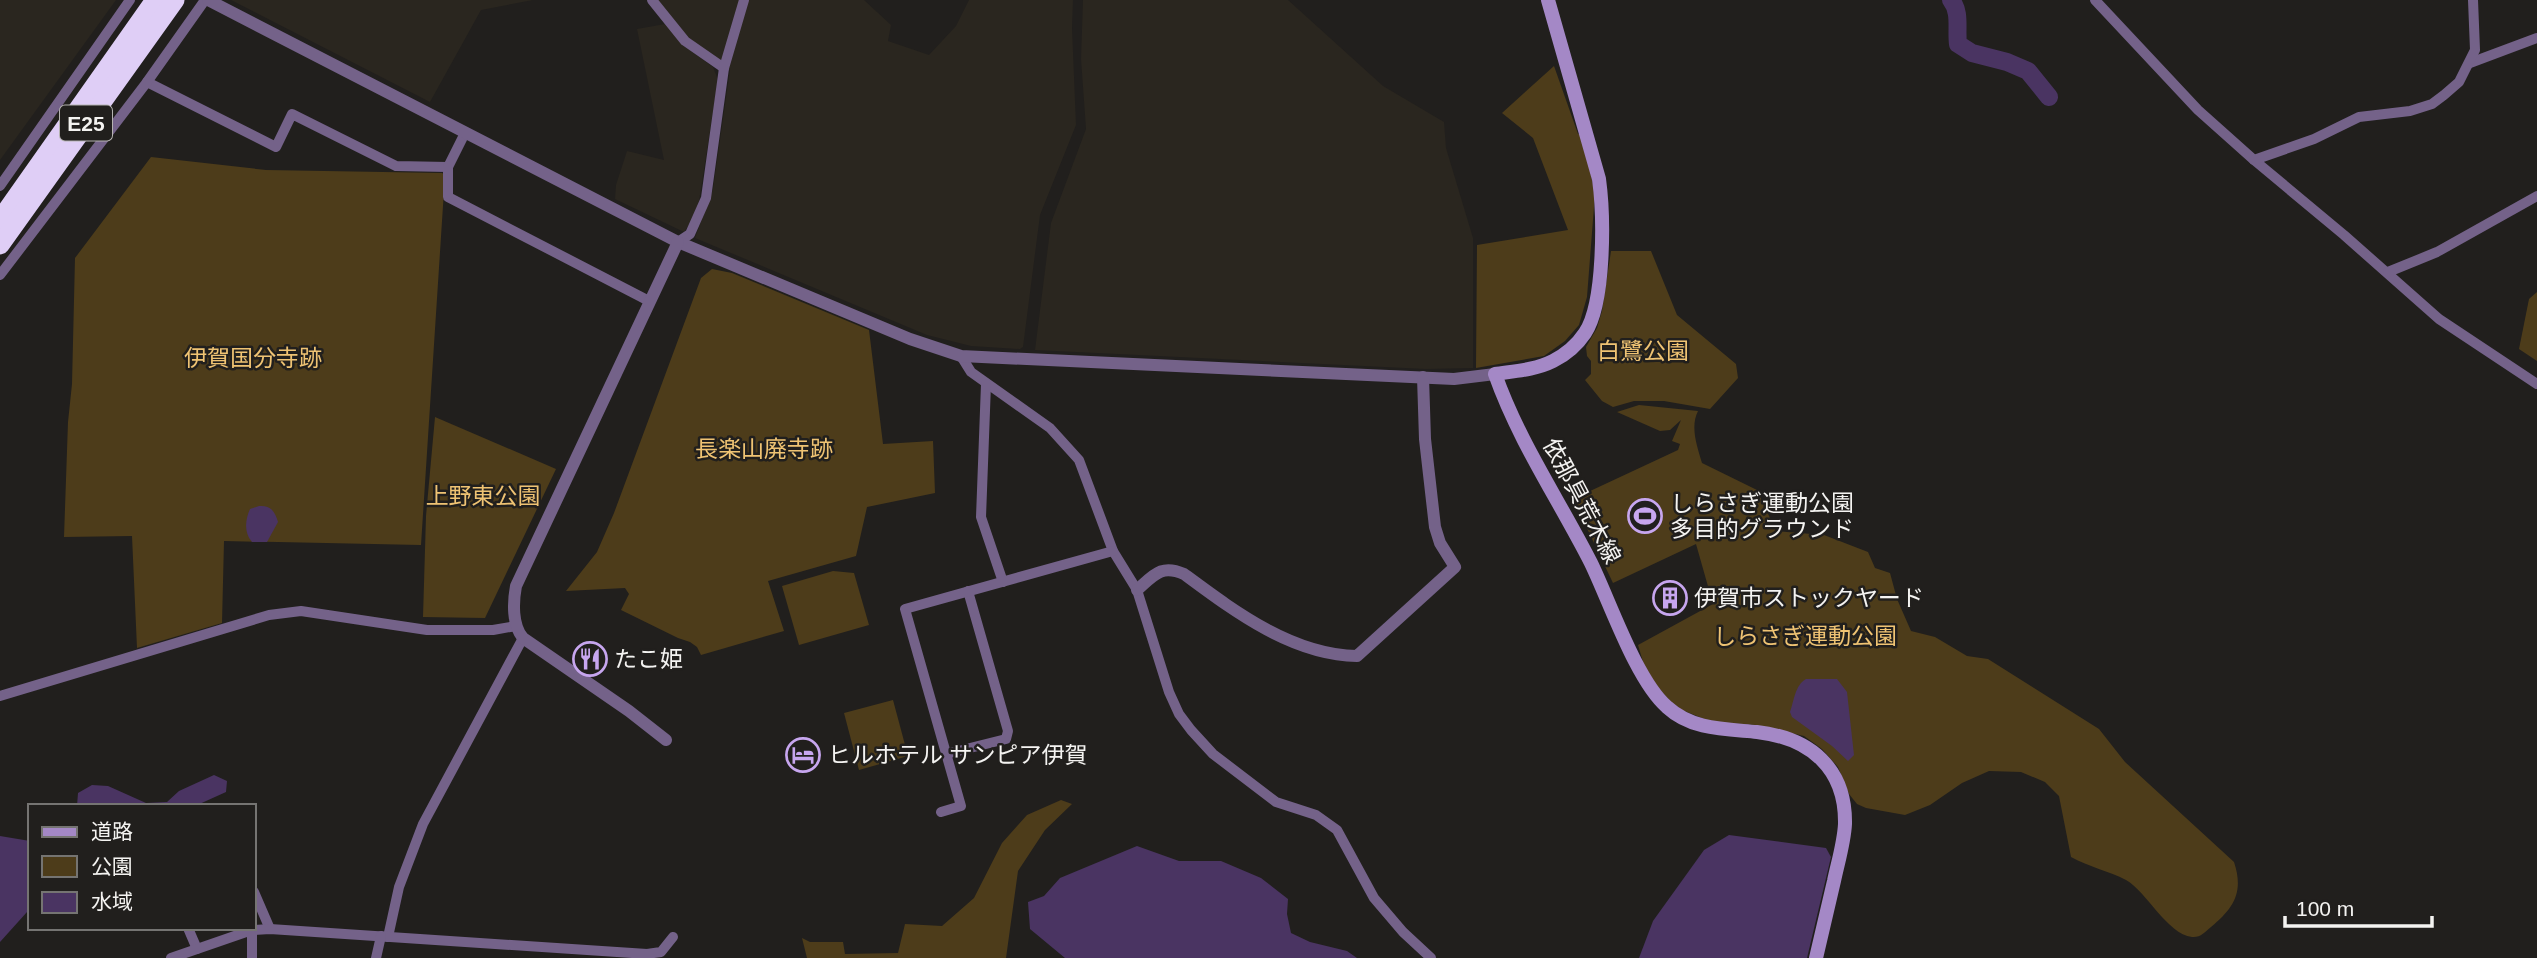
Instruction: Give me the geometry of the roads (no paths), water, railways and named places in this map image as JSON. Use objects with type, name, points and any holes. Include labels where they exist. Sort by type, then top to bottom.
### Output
[{"type":"highway","name":"E25","points":[[0,220],[168,1]]},
{"type":"highway","name":"E25","points":[[0,245],[168,1]]},
{"type":"main road","points":[[1495,374],[1536,368],[1552,362],[1575,345],[1591,321],[1599,275],[1602,205],[1599,179],[1548,0]]},
{"type":"main road","name":"依那具荒木線","points":[[1495,374],[1524,440],[1591,563],[1645,678],[1657,697],[1676,715],[1703,726],[1770,733],[1805,746],[1825,762],[1839,784],[1845,826],[1816,958]]},
{"type":"street","points":[[0,186],[130,0]]},
{"type":"street","points":[[0,275],[207,0],[678,242],[911,339],[961,356],[1423,377],[1468,378],[1495,374]]},
{"type":"street","points":[[652,0],[685,41],[724,68]]},
{"type":"street","points":[[376,958],[420,832],[520,632],[516,586],[649,301],[678,242],[690,234],[706,198],[724,68],[744,0]]},
{"type":"street","points":[[2095,0],[2198,110],[2254,160],[2459,334],[2537,384]]},
{"type":"street","points":[[2254,160],[2314,139],[2358,117],[2410,111],[2432,104],[2459,82],[2470,63],[2476,31],[2473,0]]},
{"type":"street","points":[[2470,63],[2537,38]]},
{"type":"street","points":[[147,82],[276,147],[292,114],[396,166],[448,167]]},
{"type":"street","points":[[465,133],[448,167],[448,197],[649,301]]},
{"type":"street","points":[[2388,272],[2437,252],[2537,196]]},
{"type":"street","points":[[961,356],[971,372],[1050,428],[1079,460],[1113,551],[1137,590],[1169,692],[1179,714],[1191,730],[1213,754],[1276,802],[1316,815],[1337,830],[1374,898],[1430,958]]},
{"type":"street","points":[[1137,590],[1158,572],[1172,569],[1184,574],[1254,623],[1285,638],[1340,656],[1357,656],[1455,568],[1440,543],[1435,527],[1424,439],[1423,377]]},
{"type":"street","points":[[986,384],[981,517],[1003,582]]},
{"type":"street","points":[[942,812],[961,806],[905,609],[1113,551]]},
{"type":"street","points":[[946,754],[1006,739],[1009,731],[968,591]]},
{"type":"street","points":[[0,696],[269,614],[301,611],[427,630],[520,632],[666,740]]},
{"type":"street","points":[[256,897],[270,929]]},
{"type":"street","points":[[189,930],[197,949]]},
{"type":"street","points":[[171,958],[252,930],[252,958]]},
{"type":"street","points":[[256,930],[648,954],[661,952],[673,937]]},
{"type":"water","points":[[259,506],[272,510],[278,522],[267,542],[252,542],[247,531],[246,522],[250,509]]},
{"type":"water","points":[[1806,679],[1837,679],[1847,692],[1854,755],[1848,761],[1792,717],[1790,712],[1795,694]]},
{"type":"water","points":[[214,775],[227,781],[226,792],[199,804],[77,804],[78,793],[92,785],[108,786],[146,803],[167,802],[179,791]]},
{"type":"water","points":[[1729,835],[1826,848],[1831,857],[1807,958],[1639,958],[1653,921],[1704,850]]},
{"type":"water","points":[[0,836],[28,841],[28,909],[0,942]]},
{"type":"water","points":[[1137,846],[1179,861],[1221,861],[1261,878],[1288,899],[1287,914],[1291,933],[1310,942],[1347,951],[1357,958],[1065,958],[1030,929],[1028,902],[1044,896],[1060,878]]},
{"type":"waterway","points":[[1951,0],[1957,15],[1958,44],[1972,53],[2007,62],[2028,71],[2049,97]]},
{"type":"place","name":"しらさぎ運動公園 多目的グラウンド","points":[[1645,516]]},
{"type":"place","name":"伊賀市ストックヤード","points":[[1670,598]]},
{"type":"place","name":"たこ姫","points":[[590,659]]},
{"type":"place","name":"ヒルホテル サンピア伊賀","points":[[803,755]]},
{"type":"park label","name":"白鷺公園","points":[[1643,351]]},
{"type":"park label","name":"伊賀国分寺跡","points":[[253,358]]},
{"type":"park label","name":"長楽山廃寺跡","points":[[764,449]]},
{"type":"park label","name":"上野東公園","points":[[483,496]]},
{"type":"park label","name":"しらさぎ運動公園","points":[[1805,636]]}]
